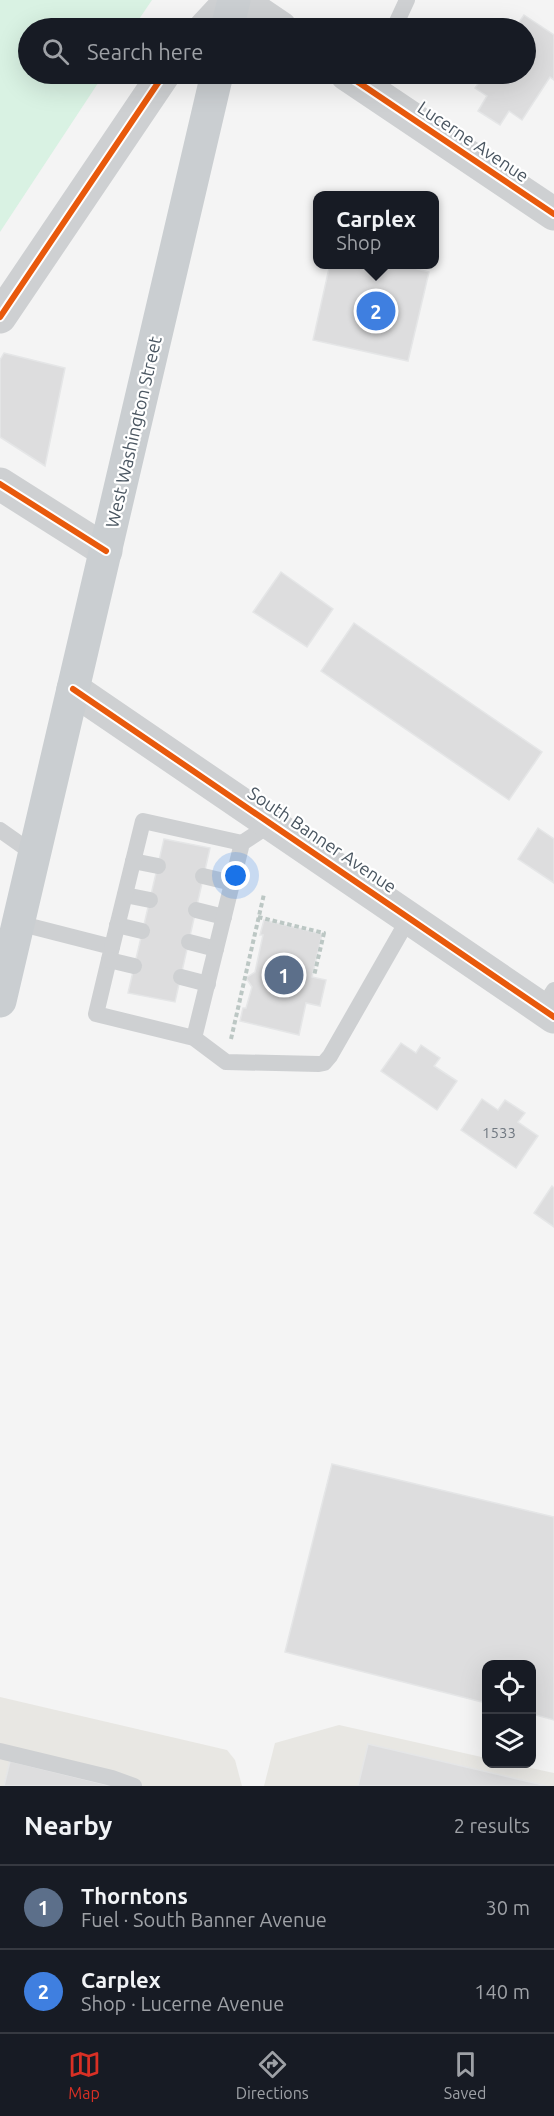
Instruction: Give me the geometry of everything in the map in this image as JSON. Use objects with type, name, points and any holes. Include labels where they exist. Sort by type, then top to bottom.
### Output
[{"type":"main road","points":[[229,18],[232,0]]},
{"type":"main road","name":"West Washington Street","points":[[0,1001],[215,84]]},
{"type":"street","points":[[215,18],[232,0]]},
{"type":"street","points":[[240,0],[266,18]]},
{"type":"street","points":[[0,317],[157,84]]},
{"type":"street","name":"Lucerne Avenue","points":[[370,84],[554,214]]},
{"type":"street","points":[[0,484],[106,551]]},
{"type":"street","name":"South Banner Avenue","points":[[73,689],[409,918],[550,1005]]},
{"type":"lane","points":[[399,18],[407,0]]},
{"type":"lane","points":[[242,843],[143,821],[96,1014],[194,1038],[226,1062],[324,1063],[409,918]]},
{"type":"lane","points":[[194,1038],[242,843],[271,824]]},
{"type":"lane","points":[[0,830],[34,854]]},
{"type":"lane","points":[[133,861],[158,866]]},
{"type":"lane","points":[[203,876],[232,883]]},
{"type":"lane","points":[[125,895],[150,900]]},
{"type":"lane","points":[[196,910],[224,917]]},
{"type":"lane","points":[[18,923],[111,953],[134,966]]},
{"type":"lane","points":[[117,926],[142,931]]},
{"type":"lane","points":[[189,942],[216,949]]},
{"type":"lane","points":[[181,977],[208,984]]},
{"type":"lane","points":[[0,1751],[112,1778],[134,1786]]},
{"type":"path","points":[[226,1062],[264,894]]},
{"type":"path","points":[[258,917],[324,933],[314,976]]},
{"type":"shaded area","points":[[0,1697],[227,1750],[235,1760],[242,1786],[0,1786]]},
{"type":"shaded area","points":[[339,1725],[482,1757],[482,1768],[531,1768],[554,1773],[554,1786],[264,1786],[275,1743]]},
{"type":"green space","points":[[0,0],[152,0],[140,18],[18,18],[18,84],[97,84],[0,232]]},
{"type":"building","points":[[536,23],[554,35],[554,80],[550,77],[522,120],[509,111],[500,125],[478,111],[487,96],[475,88],[478,84],[536,84]]},
{"type":"building","points":[[329,269],[417,269],[429,272],[408,361],[313,340]]},
{"type":"building","points":[[4,353],[65,368],[45,466],[0,437],[0,360]]},
{"type":"building","points":[[281,572],[333,609],[307,647],[253,612]]},
{"type":"building","points":[[354,623],[542,752],[509,800],[321,671]]},
{"type":"building","points":[[538,828],[554,839],[554,883],[518,859]]},
{"type":"building","points":[[164,839],[210,848],[175,1002],[128,993]]},
{"type":"building","points":[[264,920],[322,934],[312,977],[326,980],[320,1006],[306,1003],[299,1035],[240,1021],[252,987],[246,978],[255,972]]},
{"type":"building","points":[[401,1043],[416,1053],[421,1045],[440,1058],[434,1066],[457,1081],[437,1110],[381,1071]]},
{"type":"building","points":[[482,1099],[498,1110],[505,1100],[525,1113],[518,1122],[538,1136],[516,1168],[461,1130]]},
{"type":"building","points":[[552,1186],[554,1188],[554,1227],[534,1213]]},
{"type":"building","points":[[332,1464],[554,1517],[554,1720],[536,1715],[536,1660],[482,1660],[482,1702],[285,1652]]},
{"type":"building","points":[[368,1744],[547,1786],[358,1786]]},
{"type":"building","points":[[10,1761],[112,1786],[4,1786]]},
{"type":"cycle path","points":[[0,317],[157,84]]},
{"type":"cycle path","points":[[361,84],[554,214]]},
{"type":"cycle path","points":[[0,484],[106,551]]},
{"type":"cycle path","points":[[73,689],[554,1017]]},
{"type":"place","name":"Carplex","points":[[376,311]]},
{"type":"place","name":"Thorntons","points":[[284,975]]}]
